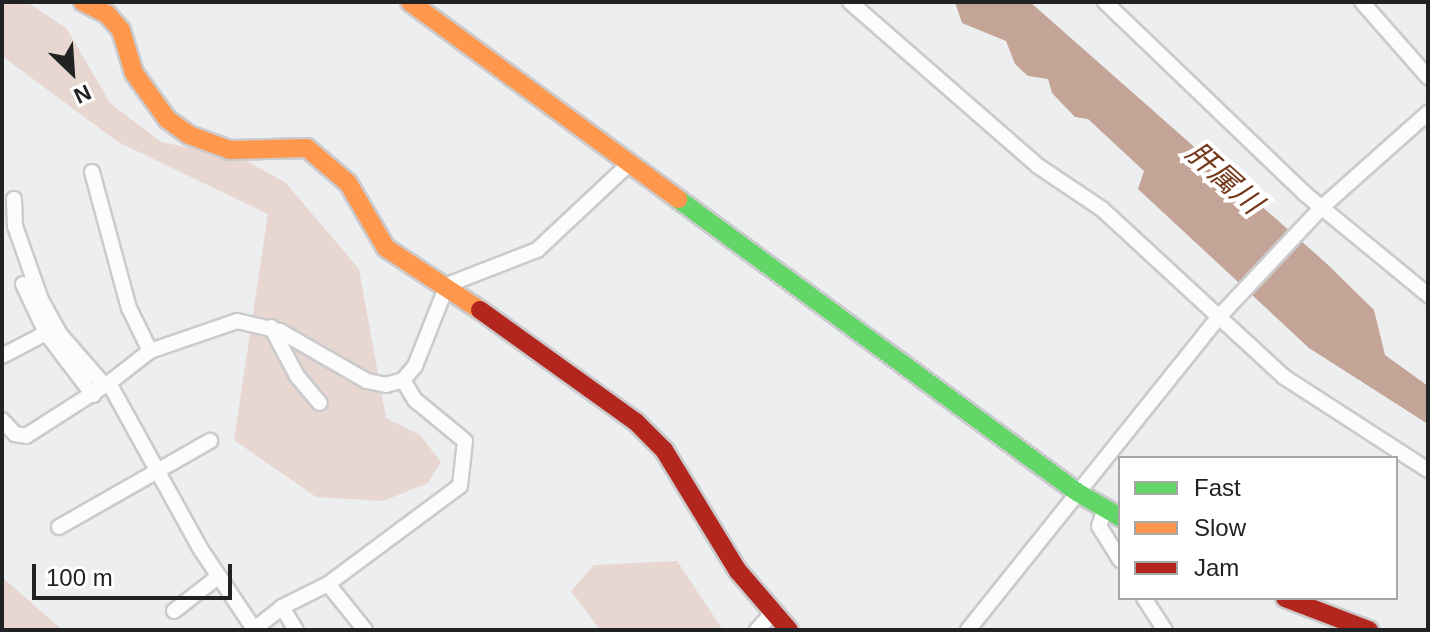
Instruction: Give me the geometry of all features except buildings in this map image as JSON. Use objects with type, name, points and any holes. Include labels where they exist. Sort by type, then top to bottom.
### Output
[{"type":"street","points":[[83,2],[107,14],[121,30],[134,73],[167,119],[189,135],[230,150],[307,148],[348,183],[386,248],[447,285],[575,383],[636,422],[664,450],[738,571],[789,630]]},
{"type":"street","points":[[410,2],[1077,492],[1112,513],[1099,526],[1118,557]]},
{"type":"street","points":[[850,2],[1038,166],[1102,209],[1216,320],[1284,377],[1428,470]]},
{"type":"street","points":[[1105,2],[1320,209],[1428,295]]},
{"type":"street","points":[[1362,2],[1428,77]]},
{"type":"street","points":[[968,630],[1216,320],[1320,209],[1428,113]]},
{"type":"street","points":[[2,420],[15,434],[26,436],[102,388],[150,351],[214,325],[237,321],[271,327],[367,381],[386,385],[403,380],[415,366],[447,285],[537,250],[629,164]]},
{"type":"street","points":[[92,172],[129,308],[150,351]]},
{"type":"street","points":[[14,199],[19,241],[41,300],[59,333],[102,388],[159,473],[253,630],[282,607],[328,584],[460,486],[465,441],[415,400],[403,380]]},
{"type":"street","points":[[23,284],[46,333],[102,388]]},
{"type":"street","points":[[271,327],[297,376],[320,403]]},
{"type":"street","points":[[2,356],[46,333]]},
{"type":"street","points":[[59,527],[159,473],[210,441]]},
{"type":"street","points":[[174,611],[219,576]]},
{"type":"street","points":[[328,584],[365,630]]},
{"type":"street","points":[[1145,600],[1165,630]]},
{"type":"street","points":[[1290,600],[1369,630]]},
{"type":"street","points":[[282,607],[296,630]]},
{"type":"street","points":[[757,630],[773,612]]},
{"type":"shaded area","points":[[2,2],[27,2],[67,29],[110,103],[161,142],[241,158],[286,183],[359,269],[386,418],[420,435],[441,462],[428,483],[383,501],[316,497],[234,440],[268,214],[118,142],[2,56]]},
{"type":"shaded area","points":[[677,561],[723,630],[600,630],[571,591],[594,565]]},
{"type":"shaded area","points":[[2,577],[36,607],[63,630],[2,630]]},
{"type":"water","name":"肝属川","points":[[955,2],[1030,2],[1326,263],[1374,310],[1385,355],[1428,386],[1428,424],[1309,348],[1138,189],[1144,171],[1088,119],[1075,117],[1052,93],[1048,79],[1028,76],[1015,64],[1006,41],[962,23]]},
{"type":"traffic: fast","points":[[678,199],[1077,492],[1118,516]]},
{"type":"traffic: slow","points":[[83,2],[107,14],[121,30],[134,73],[167,119],[189,135],[230,150],[307,148],[348,183],[386,248],[480,310]]},
{"type":"traffic: slow","points":[[410,2],[678,199]]},
{"type":"traffic: jam","points":[[480,310],[636,422],[664,450],[738,571],[789,630]]},
{"type":"traffic: jam","points":[[1290,600],[1369,630]]}]
